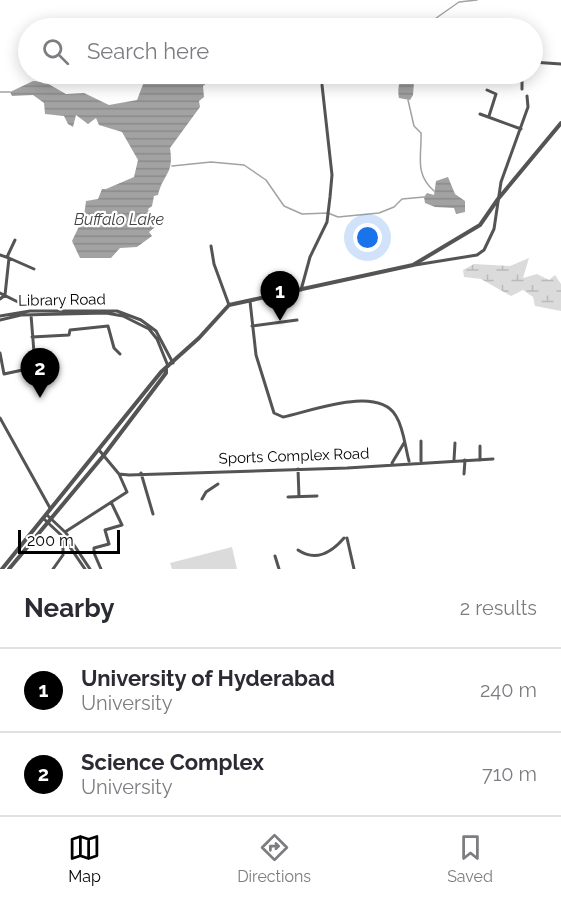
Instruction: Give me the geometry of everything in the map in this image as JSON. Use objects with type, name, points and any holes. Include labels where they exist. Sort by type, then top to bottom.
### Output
[{"type":"street","points":[[543,63],[561,64]]},
{"type":"street","points":[[522,84],[522,89]]},
{"type":"street","points":[[300,290],[310,257],[327,222],[330,197],[332,175],[322,85]]},
{"type":"street","points":[[487,90],[496,94],[489,116]]},
{"type":"street","points":[[2,569],[104,455],[168,368],[229,305],[414,265],[477,255],[484,250],[494,229],[498,200],[528,107],[527,96]]},
{"type":"street","points":[[480,114],[521,129]]},
{"type":"street","points":[[414,265],[473,231],[561,123]]},
{"type":"street","points":[[0,299],[5,295],[8,258],[15,240]]},
{"type":"street","points":[[212,246],[214,264],[229,305]]},
{"type":"street","points":[[0,255],[34,268]]},
{"type":"street","points":[[0,293],[22,304]]},
{"type":"street","points":[[250,299],[256,355],[274,413],[278,416],[368,399],[387,406],[395,415],[409,462]]},
{"type":"street","name":"Library Road","points":[[0,316],[105,310],[133,315],[156,331],[173,363]]},
{"type":"street","points":[[0,320],[30,313],[106,313],[132,319],[152,333],[168,368]]},
{"type":"street","points":[[0,353],[2,375],[32,368],[35,364],[30,313]]},
{"type":"street","points":[[252,326],[297,320]]},
{"type":"street","points":[[32,337],[69,335],[70,330],[108,326],[114,348],[120,354]]},
{"type":"street","points":[[9,569],[48,519],[51,510],[161,372],[168,368]]},
{"type":"street","points":[[0,418],[51,510]]},
{"type":"street","points":[[421,461],[422,441]]},
{"type":"street","points":[[392,463],[404,443]]},
{"type":"street","points":[[454,460],[455,443]]},
{"type":"street","points":[[480,446],[480,460]]},
{"type":"street","points":[[53,569],[63,555],[62,536],[65,532],[127,492],[119,474],[99,450]]},
{"type":"street","name":"Sports Complex Road","points":[[119,474],[298,469],[493,459]]},
{"type":"street","points":[[464,474],[465,460]]},
{"type":"street","points":[[298,469],[299,496]]},
{"type":"street","points":[[141,473],[153,514]]},
{"type":"street","points":[[202,499],[206,492],[218,484]]},
{"type":"street","points":[[288,496],[317,496]]},
{"type":"street","points":[[101,569],[94,548],[109,544],[105,530],[122,525],[111,502]]},
{"type":"street","points":[[48,519],[65,532],[88,569]]},
{"type":"street","points":[[48,519],[88,569]]},
{"type":"street","points":[[298,550],[306,556],[327,554],[345,538],[354,569]]},
{"type":"street","points":[[276,556],[279,569]]},
{"type":"green space","points":[[529,258],[523,278],[537,274],[549,280],[555,275],[561,284],[561,311],[535,306],[533,297],[523,290],[511,296],[481,279],[464,277],[463,270],[474,264],[510,266]]},
{"type":"green space","points":[[232,547],[237,569],[172,569],[170,563]]},
{"type":"water","name":"Buffalo Lake","points":[[27,84],[48,84],[66,94],[84,93],[109,105],[137,100],[143,84],[206,84],[203,86],[204,97],[199,101],[200,107],[170,148],[170,169],[158,195],[154,196],[152,206],[148,209],[155,227],[149,232],[152,236],[137,247],[120,248],[111,258],[80,258],[72,241],[84,216],[86,201],[98,199],[102,189],[134,177],[138,160],[122,132],[99,125],[96,118],[88,124],[76,115],[73,127],[68,124],[64,116],[45,114],[44,103],[33,95],[12,96],[10,92]]},
{"type":"water","points":[[400,84],[414,84],[410,100],[399,98]]},
{"type":"water","points":[[448,177],[455,194],[465,201],[465,212],[456,214],[454,208],[435,207],[425,203],[424,197],[427,193],[434,195],[436,181]]},
{"type":"waterway","points":[[436,18],[459,2],[477,0]]},
{"type":"waterway","points":[[0,92],[10,92]]},
{"type":"waterway","points":[[408,100],[414,126],[421,133],[421,171],[434,191]]},
{"type":"waterway","points":[[172,166],[211,162],[244,165],[266,180],[284,206],[302,214],[328,213],[338,217],[379,213],[394,207],[402,199],[424,197]]},
{"type":"place","name":"University of Hyderabad","points":[[280,321]]},
{"type":"place","name":"Science Complex","points":[[40,398]]}]
